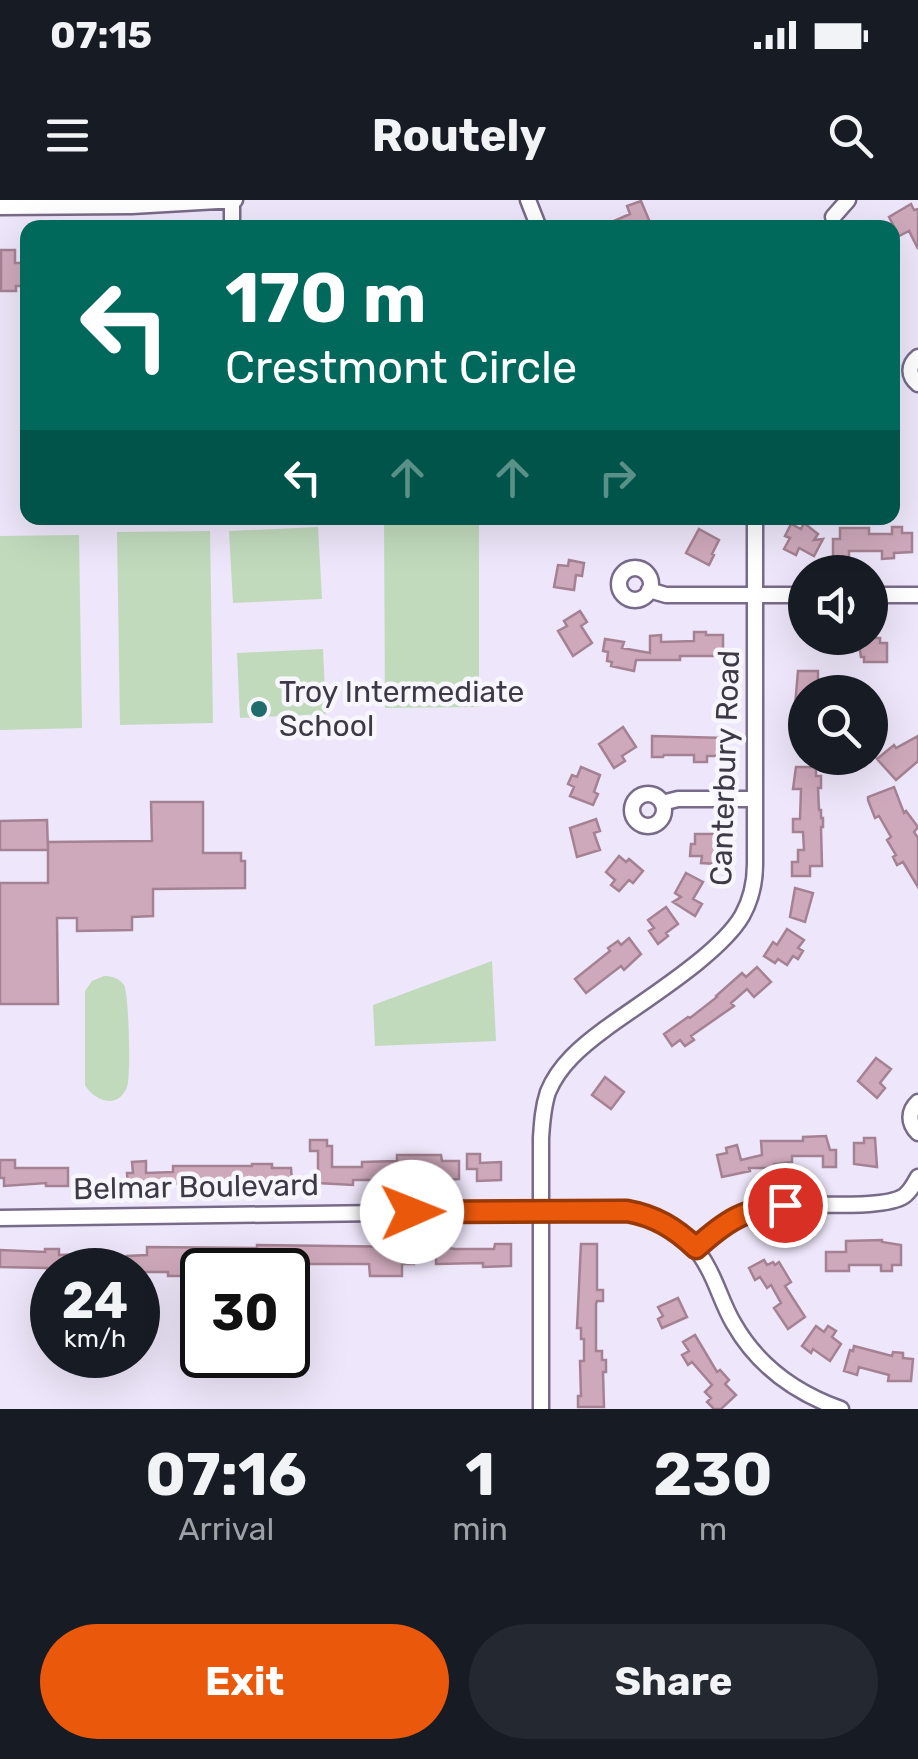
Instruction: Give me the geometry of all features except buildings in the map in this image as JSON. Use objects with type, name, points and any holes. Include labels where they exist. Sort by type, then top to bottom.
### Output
[{"type":"street","points":[[0,206],[132,206],[233,200]]},
{"type":"street","points":[[832,217],[848,200]]},
{"type":"street","points":[[918,358],[910,372],[918,384]]},
{"type":"street","name":"Canterbury Road","points":[[540,1409],[542,1115],[548,1092],[556,1076],[588,1041],[723,940],[747,905],[753,886],[755,525]]},
{"type":"street","points":[[649,590],[666,595],[788,595]]},
{"type":"street","points":[[888,596],[918,596]]},
{"type":"street","points":[[662,803],[678,799],[756,799]]},
{"type":"street","points":[[918,1102],[910,1118],[918,1133]]},
{"type":"street","points":[[696,1248],[730,1219],[752,1210],[892,1201],[909,1192],[918,1177]]},
{"type":"street","name":"Belmar Boulevard","points":[[0,1218],[540,1210],[639,1213],[675,1229],[696,1248],[734,1325],[764,1364],[794,1387],[841,1409]]},
{"type":"green space","points":[[384,525],[479,525],[479,707],[385,708]]},
{"type":"green space","points":[[318,527],[322,599],[233,603],[229,531]]},
{"type":"green space","points":[[210,531],[213,723],[120,725],[117,532]]},
{"type":"green space","points":[[79,535],[82,728],[0,730],[0,536]]},
{"type":"green space","points":[[323,649],[326,714],[240,718],[237,653]]},
{"type":"green space","points":[[492,961],[496,1041],[375,1046],[373,1005]]},
{"type":"green space","points":[[104,976],[124,985],[128,1018],[127,1087],[112,1101],[100,1099],[85,1085],[85,991],[92,981]]},
{"type":"place","name":"Troy Intermediate School","points":[[259,709]]},
{"type":"route","points":[[412,1212],[627,1211],[660,1220],[696,1248],[730,1219],[762,1207],[785,1205]]}]
